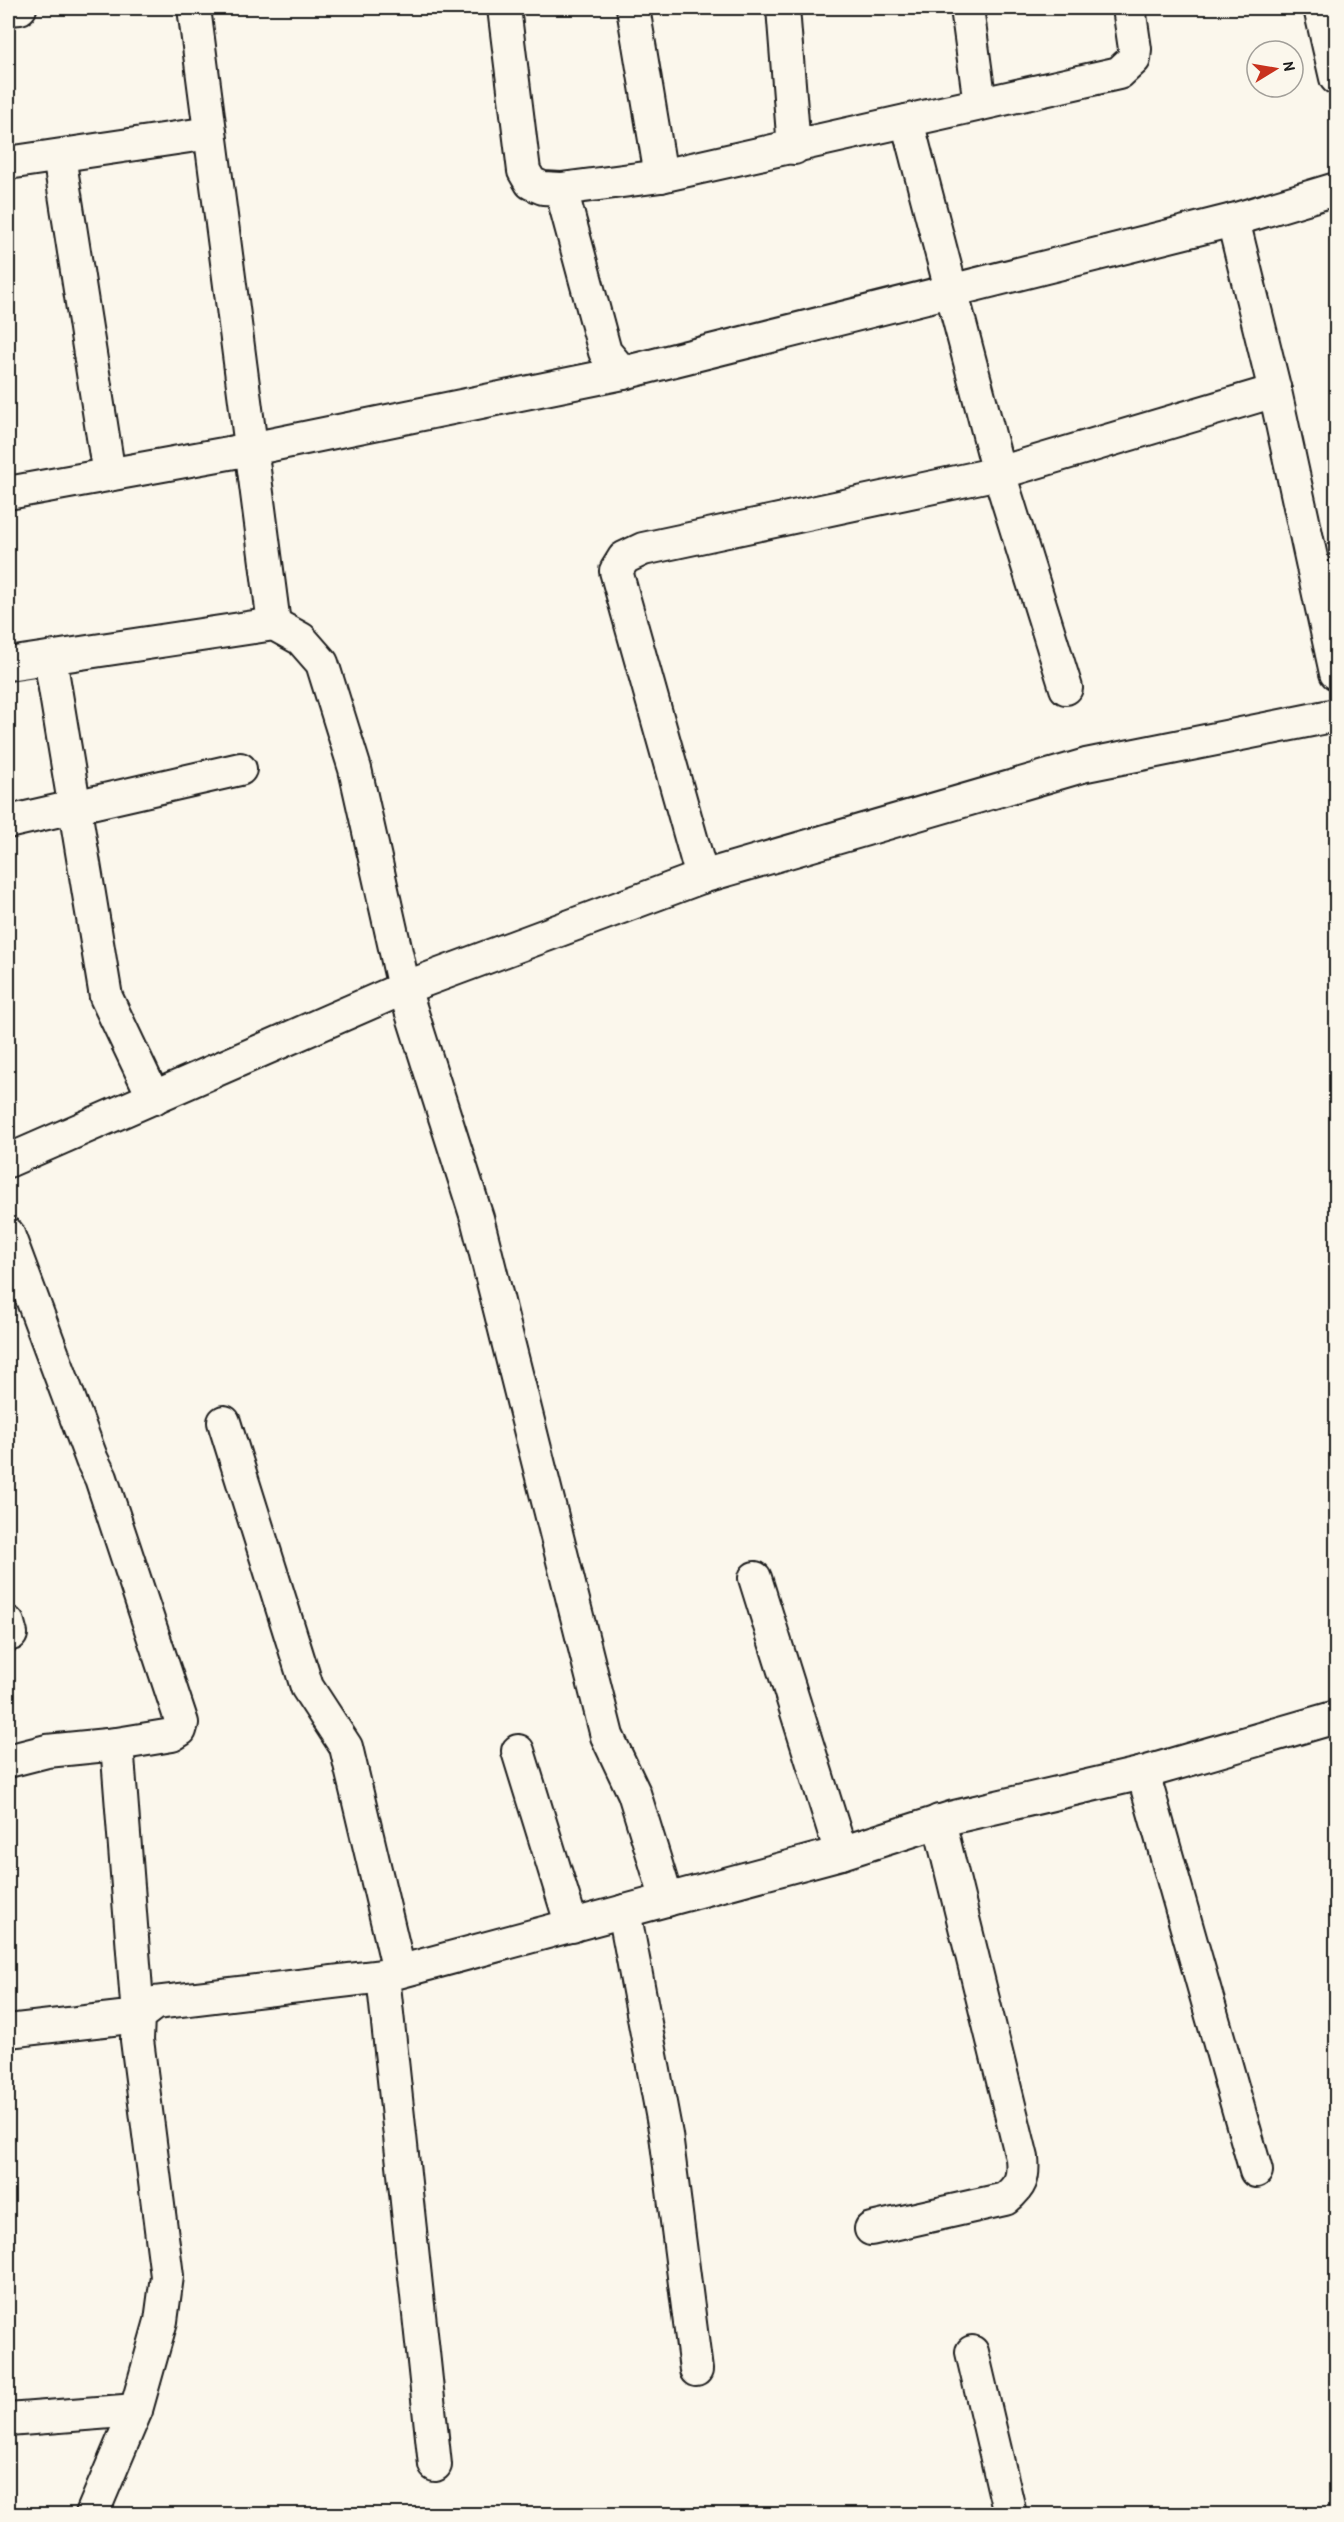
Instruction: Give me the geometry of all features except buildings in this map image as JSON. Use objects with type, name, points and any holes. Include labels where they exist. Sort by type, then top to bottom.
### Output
[{"type":"street","points":[[8,9],[20,8]]},
{"type":"street","points":[[194,8],[274,624]]},
{"type":"street","points":[[504,8],[524,171],[531,183],[543,188],[561,189],[661,176],[794,148],[1119,73],[1134,59],[1135,49],[1129,8]]},
{"type":"street","points":[[633,8],[661,176]]},
{"type":"street","points":[[783,8],[794,148]]},
{"type":"street","points":[[967,8],[980,104]]},
{"type":"street","points":[[1320,8],[1336,78]]},
{"type":"street","points":[[907,121],[999,473],[1066,688]]},
{"type":"street","points":[[8,163],[210,133]]},
{"type":"street","points":[[59,156],[109,474]]},
{"type":"street","points":[[561,189],[605,352],[623,373]]},
{"type":"street","points":[[8,493],[251,449],[623,373],[1233,220],[1336,189]]},
{"type":"street","points":[[1233,220],[1275,391],[1336,673]]},
{"type":"street","points":[[702,877],[616,571],[618,565],[632,552],[999,473],[1275,391]]},
{"type":"street","points":[[8,664],[274,624],[301,639],[322,663],[355,769],[404,987],[477,1218],[607,1736],[634,1793],[667,1900]]},
{"type":"street","points":[[50,658],[106,997],[154,1098]]},
{"type":"street","points":[[8,1161],[404,987],[702,877],[1086,765],[1336,715]]},
{"type":"street","points":[[8,822],[240,769]]},
{"type":"street","points":[[8,1234],[92,1460],[101,1478],[182,1723],[180,1730],[172,1735],[117,1744],[47,1751],[8,1761]]},
{"type":"street","points":[[224,1422],[307,1687],[346,1747],[391,1974],[435,2466]]},
{"type":"street","points":[[755,1578],[841,1853]]},
{"type":"street","points":[[8,2031],[138,2016],[155,2003],[391,1974],[841,1853],[939,1821],[1143,1773],[1336,1717]]},
{"type":"street","points":[[92,2514],[136,2410],[161,2321],[167,2276],[137,2040],[138,2016],[117,1744]]},
{"type":"street","points":[[518,1751],[572,1926]]},
{"type":"street","points":[[1143,1773],[1256,2171]]},
{"type":"street","points":[[871,2229],[1005,2199],[1019,2186],[1023,2176],[1022,2158],[939,1821]]},
{"type":"street","points":[[624,1911],[666,2135],[696,2370]]},
{"type":"street","points":[[972,2352],[1010,2514]]},
{"type":"street","points":[[8,2420],[136,2410]]}]
